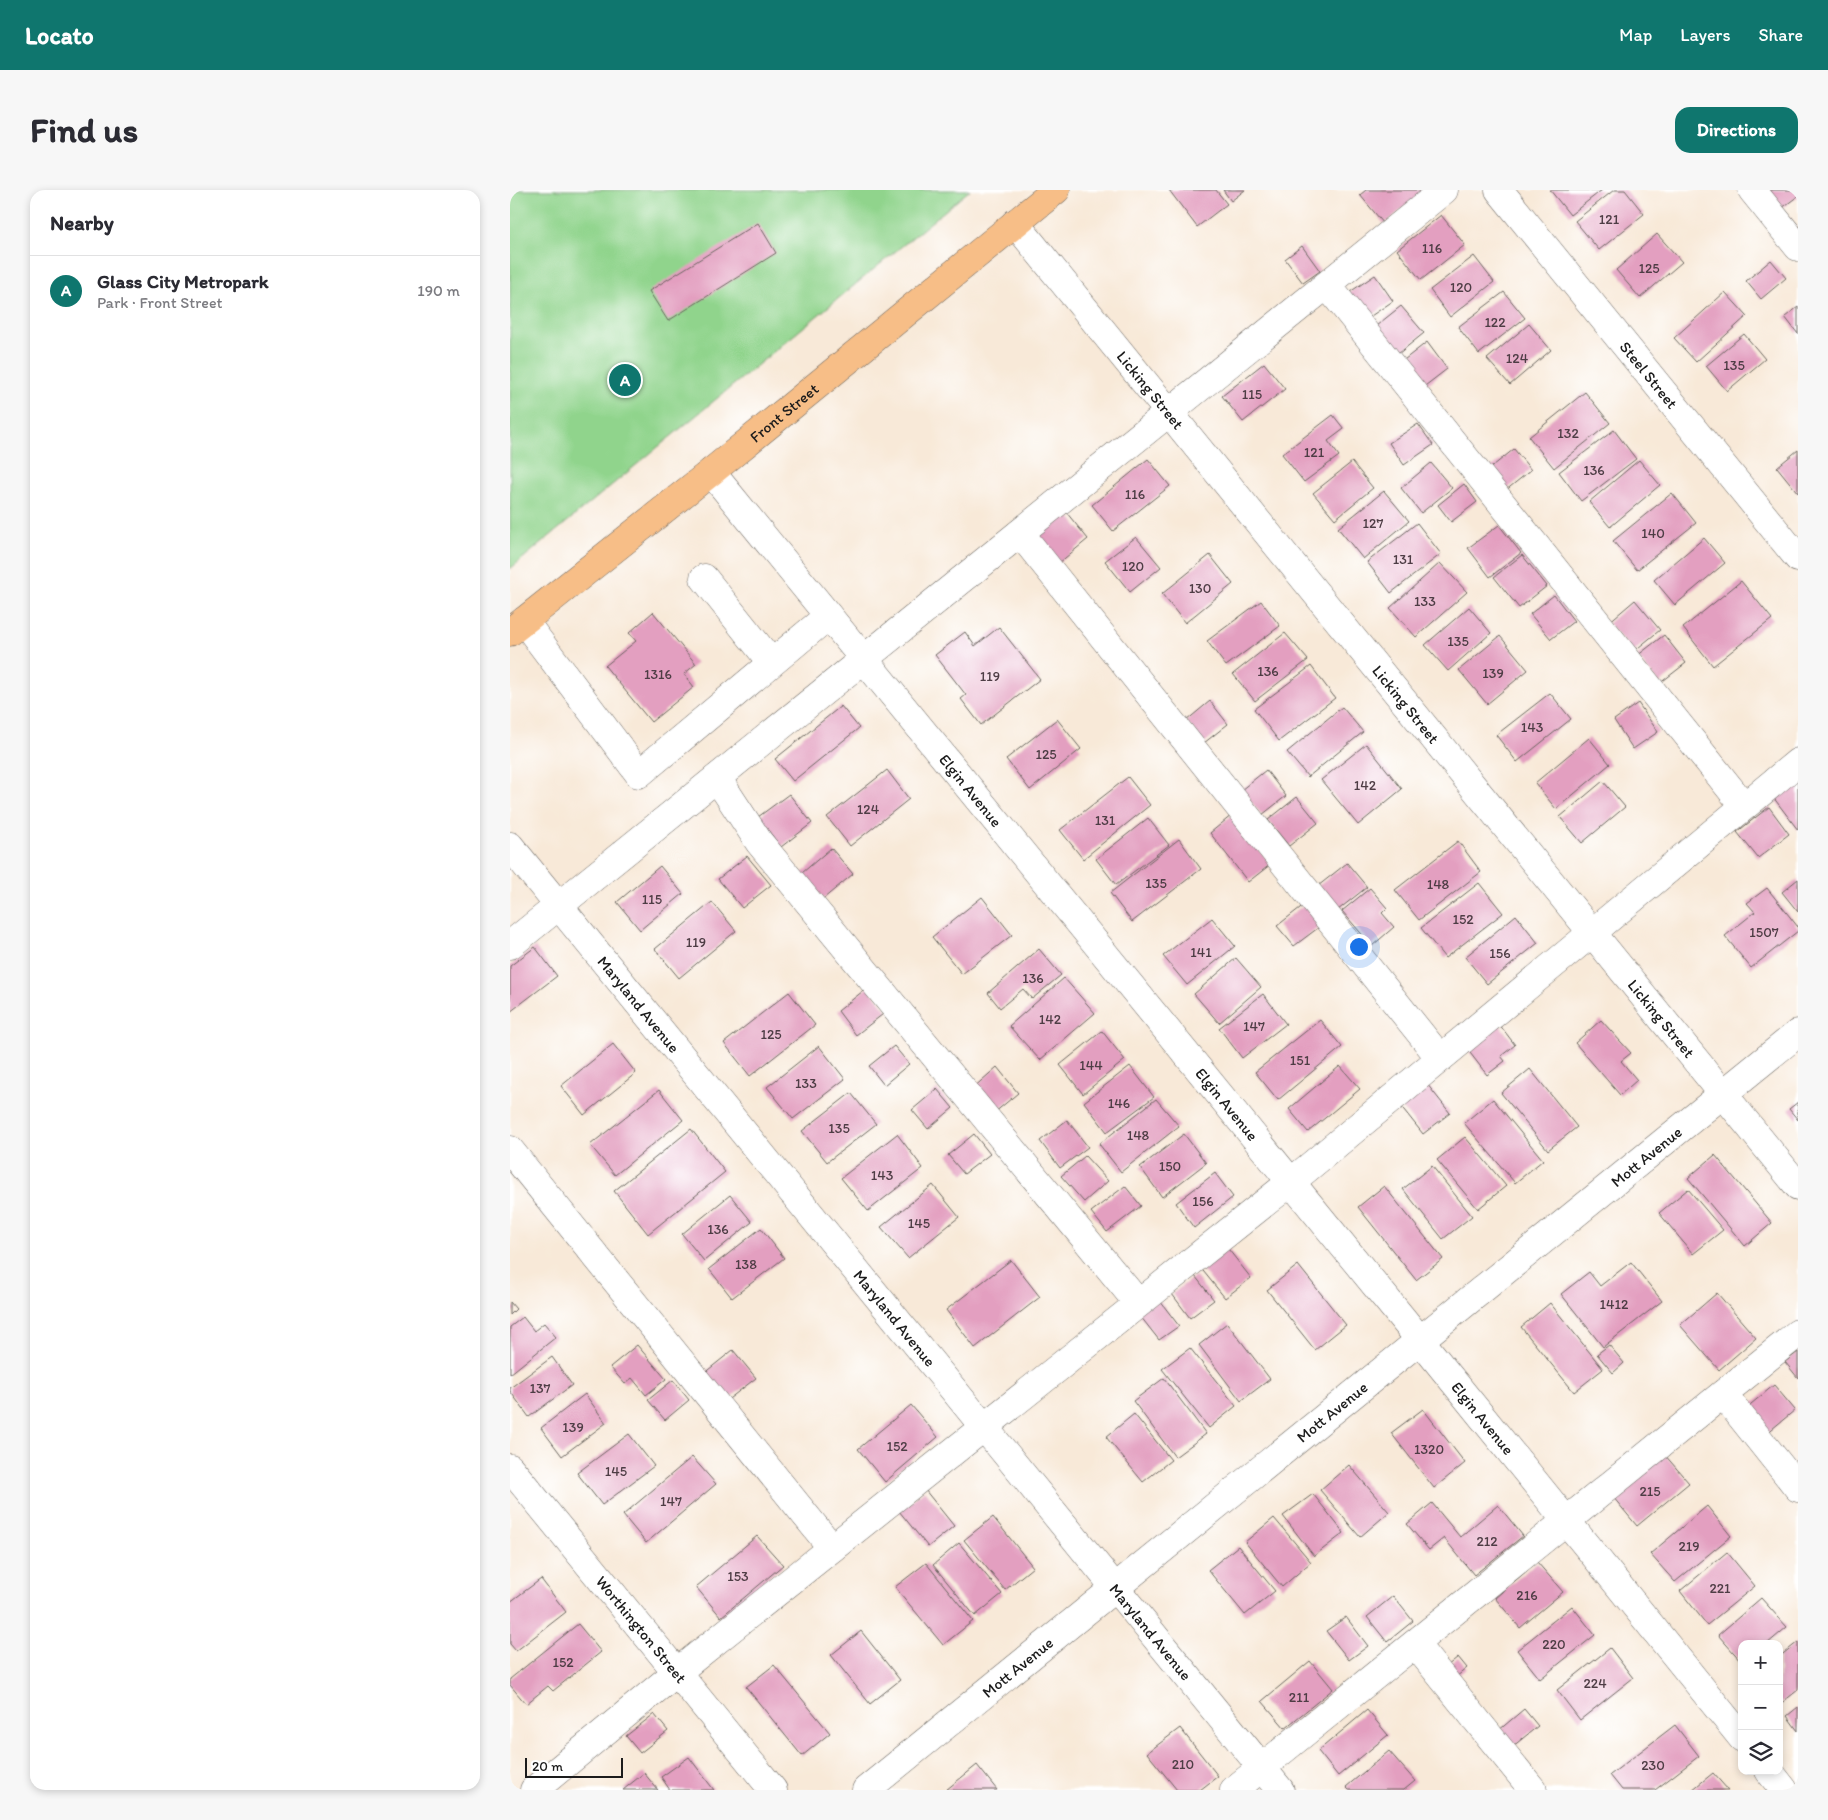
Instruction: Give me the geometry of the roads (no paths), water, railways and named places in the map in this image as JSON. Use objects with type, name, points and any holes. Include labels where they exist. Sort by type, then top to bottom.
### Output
[{"type":"main road","name":"Front Street","points":[[517,627],[711,472],[1056,190]]},
{"type":"street","points":[[510,945],[1444,190]]},
{"type":"street","name":"Steel Street","points":[[1499,190],[1798,558]]},
{"type":"street","points":[[1752,190],[1798,247]]},
{"type":"street","name":"Licking Street","points":[[1015,223],[1798,1186]]},
{"type":"street","points":[[1327,285],[1744,806]]},
{"type":"street","name":"Elgin Avenue","points":[[711,472],[1420,1340],[1738,1733]]},
{"type":"street","points":[[1020,533],[1440,1058]]},
{"type":"street","points":[[704,578],[772,662]]},
{"type":"street","points":[[517,627],[639,774],[828,616]]},
{"type":"street","points":[[534,1790],[677,1672],[1291,1182],[1798,762]]},
{"type":"street","points":[[717,778],[759,842],[1138,1303]]},
{"type":"street","name":"Maryland Avenue","points":[[510,846],[1280,1790]]},
{"type":"street","name":"Mott Avenue","points":[[866,1790],[1798,1033]]},
{"type":"street","points":[[510,1150],[832,1548]]},
{"type":"street","points":[[1234,1790],[1798,1333]]},
{"type":"street","points":[[1723,1394],[1798,1488]]},
{"type":"street","name":"Worthington Street","points":[[510,1468],[773,1790]]},
{"type":"street","points":[[1415,1644],[1533,1790]]},
{"type":"street","points":[[1772,1775],[1784,1790]]},
{"type":"place","name":"Glass City Metropark","points":[[625,380]]}]
